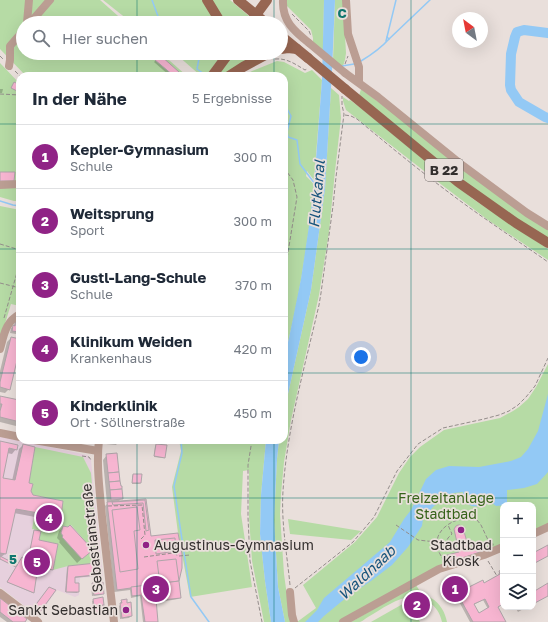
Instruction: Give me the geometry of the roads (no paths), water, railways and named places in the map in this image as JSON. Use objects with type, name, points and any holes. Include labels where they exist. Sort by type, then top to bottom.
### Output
[{"type":"main road","points":[[207,0],[217,16]]},
{"type":"main road","points":[[238,0],[257,16]]},
{"type":"main road","points":[[255,16],[267,0]]},
{"type":"main road","name":"B 22","points":[[288,42],[308,58],[343,91],[458,182],[516,223],[548,243]]},
{"type":"main road","points":[[288,48],[297,49]]},
{"type":"main road","points":[[215,72],[223,60]]},
{"type":"main road","points":[[235,72],[260,60]]},
{"type":"street","points":[[28,16],[29,0]]},
{"type":"street","points":[[36,16],[50,0]]},
{"type":"street","points":[[346,0],[348,34],[358,67],[359,82]]},
{"type":"street","points":[[283,2],[285,16]]},
{"type":"street","points":[[288,24],[298,35],[462,165],[527,213],[548,226]]},
{"type":"street","points":[[9,66],[10,46],[16,39]]},
{"type":"street","points":[[0,186],[16,184]]},
{"type":"street","points":[[0,349],[7,326],[16,316]]},
{"type":"street","points":[[0,433],[16,436]]},
{"type":"street","points":[[57,444],[98,451]]},
{"type":"street","name":"Sebastianstraße","points":[[99,444],[98,470],[101,507],[114,622]]},
{"type":"street","points":[[536,533],[548,527]]},
{"type":"street","points":[[343,622],[439,569],[484,555],[500,548]]},
{"type":"street","points":[[290,592],[294,622]]},
{"type":"street","points":[[0,593],[38,622]]},
{"type":"water","name":"Flutkanal","points":[[324,0],[335,0],[325,189],[311,290],[288,394],[288,342],[301,279],[310,219],[322,80]]},
{"type":"water","points":[[548,394],[548,472],[537,484],[524,488],[507,490],[507,502],[500,502],[500,506],[496,506],[492,503],[481,506],[469,505],[465,501],[463,492],[454,493],[443,498],[423,519],[422,526],[408,547],[392,565],[347,597],[318,622],[305,622],[317,610],[324,598],[390,542],[411,510],[426,479],[436,470],[449,466],[479,467],[511,461],[521,457],[528,449],[538,431]]},
{"type":"water","points":[[266,444],[279,444],[274,520],[278,587],[285,622],[271,622],[260,534],[261,495]]},
{"type":"waterway","points":[[152,0],[158,16]]},
{"type":"waterway","points":[[389,39],[387,37],[396,0]]},
{"type":"waterway","points":[[361,61],[383,45],[430,0]]},
{"type":"waterway","name":"Waldnaab","points":[[548,33],[524,30],[517,32],[511,54],[510,85],[511,90],[519,102],[548,118]]},
{"type":"waterway","points":[[386,41],[387,37]]},
{"type":"waterway","points":[[199,60],[197,69],[201,72]]},
{"type":"waterway","points":[[342,66],[354,64]]},
{"type":"waterway","points":[[288,111],[291,116],[288,128]]},
{"type":"waterway","name":"Flutkanal","points":[[288,137],[297,140],[300,164],[315,184]]},
{"type":"waterway","points":[[0,201],[16,205]]},
{"type":"waterway","points":[[181,444],[182,453],[174,486],[183,546],[191,597],[209,622]]},
{"type":"place","name":"Klinikum Weiden","points":[[49,518]]},
{"type":"place","name":"Stadtbad Kiosk","points":[[461,530]]},
{"type":"place","name":"Augustinus-Gymnasium","points":[[146,545]]},
{"type":"place","name":"Kinderklinik","points":[[37,562]]},
{"type":"place","name":"Gustl-Lang-Schule","points":[[156,589]]},
{"type":"place","name":"Kepler-Gymnasium","points":[[455,589]]},
{"type":"place","name":"Weitsprung","points":[[417,605]]},
{"type":"place","name":"Sankt Sebastian","points":[[126,610]]},
{"type":"park label","name":"Freizeitanlage Stadtbad","points":[[446,506]]}]
